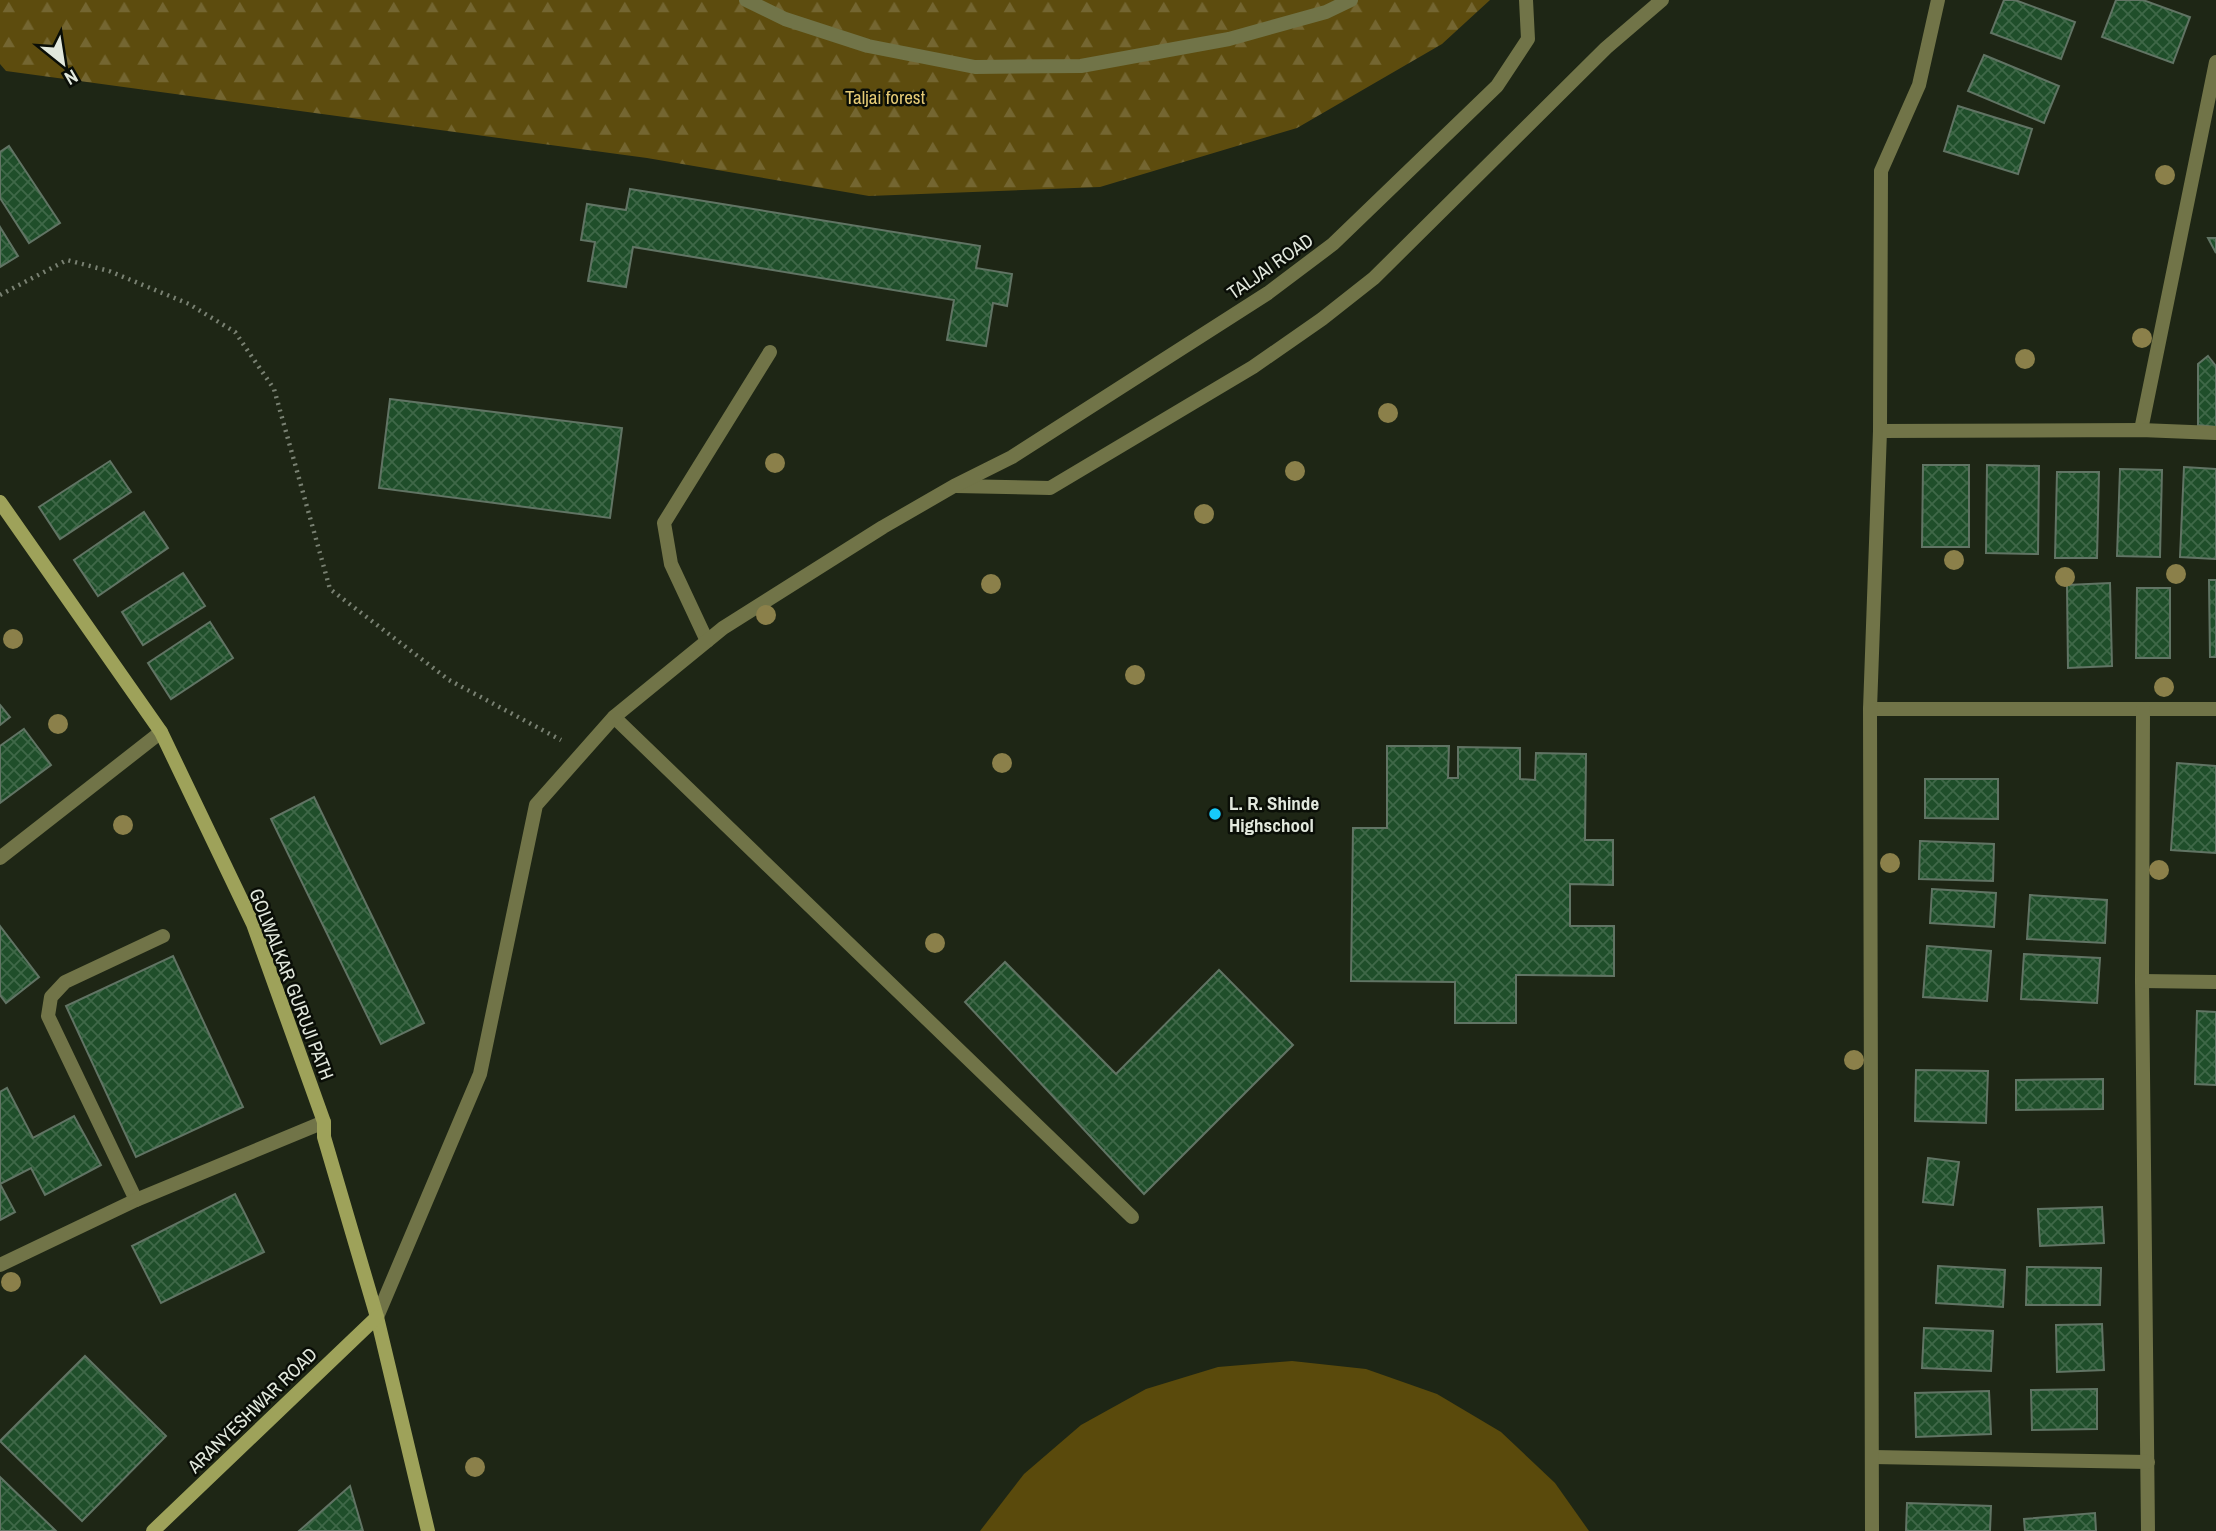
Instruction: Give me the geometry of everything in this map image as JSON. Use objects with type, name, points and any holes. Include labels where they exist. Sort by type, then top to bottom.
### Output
[{"type":"street","points":[[746,0],[785,19],[868,46],[975,67],[1081,66],[1229,39],[1326,12],[1352,0]]},
{"type":"street","name":"TALJAI ROAD","points":[[377,1317],[480,1073],[536,804],[614,718],[723,628],[883,527],[954,486],[1012,457],[1268,293],[1333,244],[1497,86],[1528,39],[1526,0]]},
{"type":"street","points":[[954,486],[1050,488],[1253,367],[1322,319],[1374,278],[1606,48],[1662,0]]},
{"type":"street","points":[[1872,1531],[1870,709],[1880,431],[1881,171],[1919,85],[1938,0]]},
{"type":"street","points":[[2141,430],[2216,62]]},
{"type":"street","points":[[707,641],[671,564],[664,523],[770,352]]},
{"type":"street","points":[[1880,431],[2141,430],[2216,433]]},
{"type":"street","name":"GOLWALKAR GURUJI PATH","points":[[0,502],[161,732],[253,925],[324,1122],[324,1137],[377,1317],[428,1531]]},
{"type":"street","points":[[1870,709],[2216,709]]},
{"type":"street","points":[[2143,709],[2142,981],[2148,1531]]},
{"type":"street","points":[[614,718],[1132,1217]]},
{"type":"street","points":[[0,858],[161,732]]},
{"type":"street","points":[[136,1200],[48,1016],[51,997],[65,982],[163,936]]},
{"type":"street","points":[[2142,981],[2216,982]]},
{"type":"street","points":[[0,1265],[136,1200],[324,1122]]},
{"type":"street","name":"ARANYESHWAR ROAD","points":[[153,1531],[377,1317]]},
{"type":"street","points":[[1872,1457],[2148,1462]]},
{"type":"path","points":[[0,295],[67,260],[109,271],[189,304],[235,332],[274,389],[330,589],[449,680],[584,751]]},
{"type":"shaded area","points":[[1292,1361],[1366,1369],[1437,1394],[1501,1432],[1555,1483],[1589,1531],[980,1531],[1024,1474],[1081,1425],[1146,1389],[1218,1367]]},
{"type":"green space","name":"Taljai forest","points":[[0,0],[1490,0],[1442,44],[1297,128],[1100,187],[869,196],[647,158],[6,71],[0,64]]},
{"type":"building","points":[[2004,0],[2015,0],[2075,22],[2061,59],[1991,33]]},
{"type":"building","points":[[2116,0],[2143,0],[2190,17],[2173,63],[2102,37]]},
{"type":"building","points":[[1984,55],[2059,86],[2044,123],[1968,91]]},
{"type":"building","points":[[1958,106],[2032,129],[2018,174],[1944,151]]},
{"type":"building","points":[[9,146],[60,223],[29,243],[0,198],[0,152]]},
{"type":"building","points":[[630,189],[980,246],[976,268],[1012,274],[1007,306],[993,303],[986,346],[947,340],[954,300],[633,247],[626,287],[588,281],[595,242],[581,240],[587,204],[626,210]]},
{"type":"building","points":[[0,227],[18,256],[0,267]]},
{"type":"building","points":[[2208,238],[2216,238],[2216,253]]},
{"type":"building","points":[[2208,356],[2216,366],[2216,427],[2198,425],[2198,364]]},
{"type":"building","points":[[390,399],[622,428],[610,518],[379,488]]},
{"type":"building","points":[[110,461],[131,492],[60,539],[39,507]]},
{"type":"building","points":[[1923,465],[1969,465],[1969,547],[1922,547]]},
{"type":"building","points":[[1987,465],[2039,466],[2038,554],[1986,553]]},
{"type":"building","points":[[2184,467],[2216,469],[2216,559],[2180,557]]},
{"type":"building","points":[[2120,469],[2162,470],[2160,557],[2117,556]]},
{"type":"building","points":[[2057,472],[2099,472],[2097,558],[2055,558]]},
{"type":"building","points":[[144,512],[168,548],[98,596],[74,560]]},
{"type":"building","points":[[183,573],[205,606],[143,645],[122,612]]},
{"type":"building","points":[[2209,580],[2216,580],[2216,657],[2210,657]]},
{"type":"building","points":[[2110,583],[2112,666],[2068,668],[2067,585]]},
{"type":"building","points":[[2137,588],[2170,588],[2170,658],[2136,658]]},
{"type":"building","points":[[210,622],[233,658],[171,699],[148,663]]},
{"type":"building","points":[[0,705],[10,717],[0,725]]},
{"type":"building","points":[[24,729],[51,765],[0,803],[0,746]]},
{"type":"building","points":[[1387,746],[1449,746],[1448,778],[1458,778],[1458,747],[1520,748],[1520,779],[1535,780],[1536,753],[1586,754],[1585,840],[1613,840],[1613,885],[1570,884],[1570,926],[1614,926],[1614,976],[1516,975],[1516,1023],[1455,1023],[1455,982],[1351,981],[1353,828],[1387,828]]},
{"type":"building","points":[[2177,763],[2216,766],[2216,853],[2171,850]]},
{"type":"building","points":[[1925,779],[1998,779],[1998,819],[1925,818]]},
{"type":"building","points":[[314,797],[424,1023],[381,1044],[271,819]]},
{"type":"building","points":[[1920,841],[1994,844],[1993,881],[1919,879]]},
{"type":"building","points":[[1932,889],[1996,893],[1994,927],[1930,923]]},
{"type":"building","points":[[2030,895],[2107,900],[2105,943],[2027,939]]},
{"type":"building","points":[[0,926],[39,977],[6,1003],[0,995]]},
{"type":"building","points":[[1927,946],[1991,951],[1987,1001],[1923,997]]},
{"type":"building","points":[[2024,954],[2100,958],[2097,1003],[2021,999]]},
{"type":"building","points":[[173,956],[243,1107],[136,1157],[66,1006]]},
{"type":"building","points":[[1005,962],[1116,1074],[1219,970],[1293,1045],[1144,1194],[965,1002]]},
{"type":"building","points":[[2197,1011],[2216,1012],[2216,1085],[2195,1084]]},
{"type":"building","points":[[1916,1070],[1988,1071],[1986,1123],[1915,1121]]},
{"type":"building","points":[[2103,1079],[2103,1109],[2016,1110],[2016,1080]]},
{"type":"building","points":[[7,1088],[33,1138],[74,1116],[101,1165],[45,1195],[31,1168],[0,1184],[0,1092]]},
{"type":"building","points":[[1928,1158],[1959,1162],[1953,1205],[1923,1202]]},
{"type":"building","points":[[0,1184],[15,1212],[0,1220]]},
{"type":"building","points":[[235,1194],[264,1252],[161,1303],[132,1246]]},
{"type":"building","points":[[2102,1207],[2104,1243],[2040,1246],[2038,1209]]},
{"type":"building","points":[[1938,1266],[2005,1270],[2003,1307],[1936,1303]]},
{"type":"building","points":[[2027,1267],[2101,1268],[2100,1305],[2026,1305]]},
{"type":"building","points":[[2102,1324],[2104,1370],[2057,1372],[2056,1325]]},
{"type":"building","points":[[1924,1328],[1993,1331],[1991,1371],[1922,1368]]},
{"type":"building","points":[[85,1356],[166,1436],[82,1521],[0,1441]]},
{"type":"building","points":[[2097,1389],[2097,1429],[2032,1430],[2031,1390]]},
{"type":"building","points":[[1989,1391],[1991,1434],[1916,1437],[1915,1393]]},
{"type":"building","points":[[0,1477],[56,1531],[0,1531]]},
{"type":"building","points":[[350,1486],[363,1531],[299,1531]]},
{"type":"building","points":[[1907,1503],[1991,1506],[1990,1531],[1906,1531]]},
{"type":"building","points":[[2095,1513],[2096,1531],[2025,1531],[2024,1519]]},
{"type":"place","name":"L. R. Shinde Highschool","points":[[1215,814]]}]
